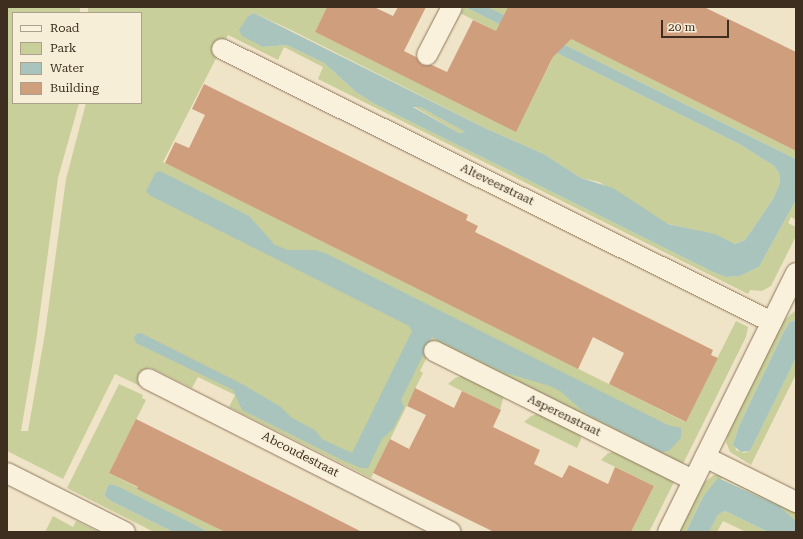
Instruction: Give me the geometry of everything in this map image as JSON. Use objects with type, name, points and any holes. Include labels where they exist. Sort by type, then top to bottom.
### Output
[{"type":"street","points":[[427,55],[452,7]]},
{"type":"street","name":"Alteveerstraat","points":[[222,49],[772,322]]},
{"type":"street","points":[[668,532],[772,322],[791,295],[796,273]]},
{"type":"street","name":"Asperenstraat","points":[[434,351],[693,480]]},
{"type":"street","name":"Abcoudestraat","points":[[148,379],[451,532]]},
{"type":"street","points":[[705,457],[796,502]]},
{"type":"street","points":[[7,473],[125,532]]},
{"type":"green space","points":[[7,7],[80,7],[80,12],[12,12],[12,104],[79,104],[58,178],[36,342],[21,431],[28,431],[45,333],[66,179],[86,104],[142,104],[142,12],[88,12],[88,7],[327,7],[315,32],[516,131],[552,60],[460,13],[465,7],[741,145],[774,166],[779,173],[780,183],[773,199],[745,240],[735,244],[712,234],[665,223],[599,182],[581,178],[544,154],[487,129],[291,30],[254,13],[248,16],[263,47],[287,45],[324,63],[356,92],[373,103],[713,272],[726,277],[740,276],[759,267],[796,200],[796,220],[791,217],[788,223],[796,227],[796,236],[771,286],[762,291],[750,290],[748,294],[318,79],[323,67],[284,47],[278,60],[228,35],[163,162],[685,422],[736,321],[748,327],[746,337],[682,466],[434,343],[420,371],[423,373],[371,478],[229,407],[235,395],[198,377],[192,388],[149,367],[140,386],[115,374],[63,479],[7,451]]},
{"type":"green space","points":[[488,7],[507,7],[796,151],[796,159]]},
{"type":"green space","points":[[413,106],[420,107],[465,132],[459,133]]},
{"type":"green space","points":[[796,310],[796,320],[790,322],[783,333],[739,426],[734,442],[736,450],[744,453],[750,451],[796,358],[796,374],[751,465],[730,452],[726,442],[728,431],[783,321]]},
{"type":"green space","points":[[464,375],[504,395],[500,410],[448,384],[455,378]]},
{"type":"green space","points":[[119,384],[143,395],[142,398],[146,400],[109,473],[225,532],[209,532],[109,484],[104,495],[109,500],[173,532],[154,532],[67,488]]},
{"type":"green space","points":[[540,413],[580,433],[581,439],[577,448],[524,422],[531,416]]},
{"type":"green space","points":[[618,451],[676,478],[649,532],[631,532],[654,486],[601,460],[608,453]]},
{"type":"green space","points":[[714,475],[719,475],[796,511],[796,521],[779,506],[722,478],[703,497],[686,532],[679,532],[702,484]]},
{"type":"green space","points":[[725,511],[768,532],[746,532],[723,521],[717,532],[709,532],[718,515]]},
{"type":"green space","points":[[53,516],[73,527],[76,521],[99,532],[45,532]]},
{"type":"water","points":[[465,7],[488,7],[796,159],[796,200],[759,267],[740,276],[726,277],[713,272],[373,103],[356,92],[324,63],[287,45],[263,47],[242,36],[239,30],[248,16],[254,13],[487,129],[544,154],[581,178],[613,188],[668,224],[715,234],[735,244],[745,240],[773,199],[780,183],[779,173],[774,166],[741,145]],"holes":[[[413,107],[420,107],[465,132],[459,133]]]},
{"type":"water","points":[[160,171],[249,216],[275,245],[288,250],[315,250],[325,253],[668,425],[681,428],[681,438],[669,451],[661,452],[585,413],[560,391],[550,386],[505,373],[432,337],[401,400],[404,408],[393,429],[382,439],[368,468],[361,468],[344,461],[242,410],[233,390],[136,343],[134,338],[136,334],[141,333],[244,385],[281,407],[292,418],[315,430],[322,439],[352,453],[412,331],[409,326],[149,195],[146,191],[156,172]]},
{"type":"water","points":[[796,320],[796,358],[750,451],[741,452],[733,445],[739,426],[783,333],[790,322]]},
{"type":"water","points":[[718,478],[779,506],[796,521],[796,532],[768,532],[725,511],[718,515],[709,532],[686,532],[703,497]]},
{"type":"water","points":[[109,484],[117,486],[209,532],[173,532],[109,500],[104,495]]},
{"type":"building","points":[[327,7],[374,7],[393,16],[398,7],[426,7],[404,51],[416,57],[422,65],[432,65],[447,72],[473,20],[496,31],[508,7],[704,7],[796,52],[796,151],[571,39],[553,57],[516,132],[315,32]]},
{"type":"building","points":[[204,84],[468,215],[466,220],[478,226],[475,232],[713,350],[711,355],[718,358],[686,422],[609,384],[624,353],[593,337],[578,369],[165,163],[175,142],[189,148],[205,115],[192,109]]},
{"type":"building","points":[[415,388],[454,408],[462,391],[501,410],[493,427],[540,450],[534,464],[562,478],[569,465],[608,484],[615,467],[654,486],[631,532],[494,532],[373,473],[390,439],[409,449],[426,415],[407,406]]},
{"type":"building","points":[[136,419],[362,532],[225,532],[137,489],[138,487],[109,473]]}]
